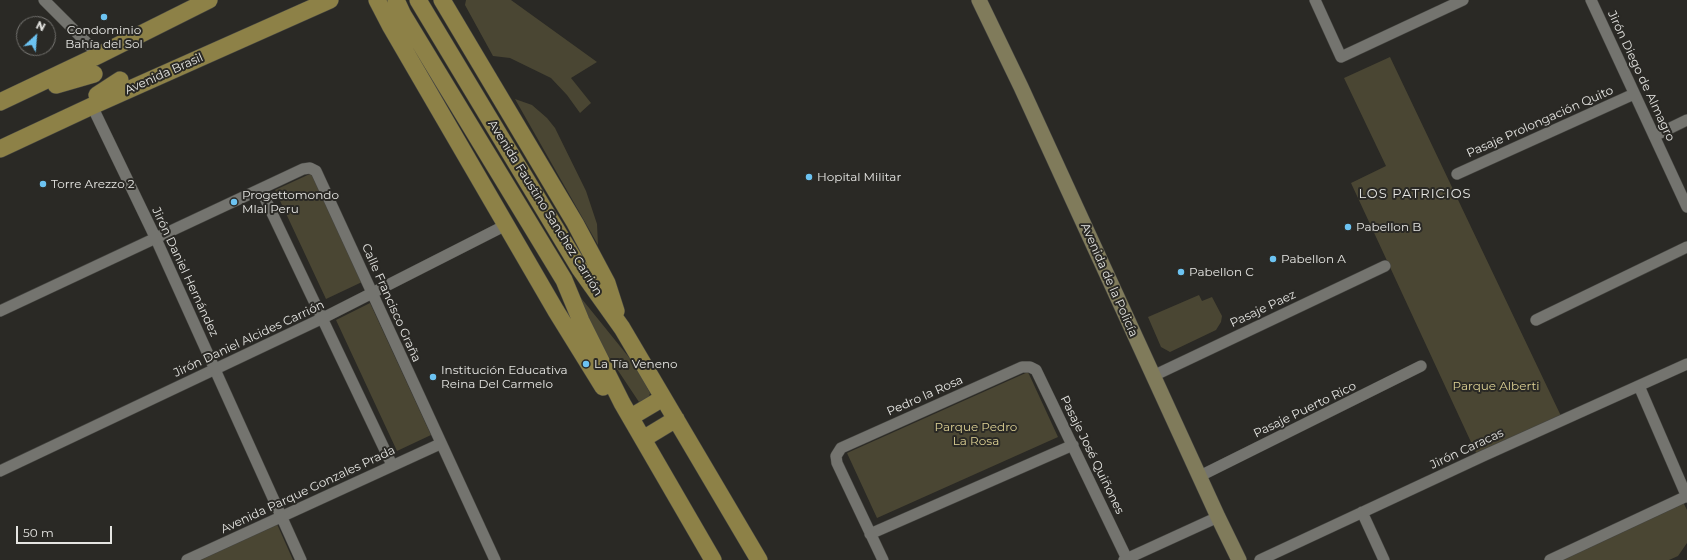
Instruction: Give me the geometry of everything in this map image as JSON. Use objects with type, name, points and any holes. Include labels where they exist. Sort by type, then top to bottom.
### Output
[{"type":"main road","points":[[5,99],[99,55],[209,0]]},
{"type":"main road","name":"Avenida Brasil","points":[[0,150],[61,120],[330,0]]},
{"type":"main road","points":[[377,0],[390,27],[556,311],[619,413],[643,439],[676,419]]},
{"type":"main road","name":"Avenida Faustino Sanchez Carrión","points":[[396,0],[403,15],[564,280],[581,321],[631,417],[713,560]]},
{"type":"main road","name":"Avenida Faustino Sanchez Carrión","points":[[418,0],[580,269],[622,328],[759,560]]},
{"type":"main road","points":[[442,0],[575,223],[607,283],[622,328]]},
{"type":"main road","points":[[5,99],[94,74]]},
{"type":"main road","points":[[61,120],[120,80]]},
{"type":"main road","points":[[631,417],[663,398]]},
{"type":"street","points":[[44,0],[99,55]]},
{"type":"street","name":"Avenida de la Policía","points":[[979,0],[1021,87],[1239,560]]},
{"type":"street","points":[[1315,0],[1341,57],[1463,0]]},
{"type":"street","name":"Jirón Diego de Almagro","points":[[1591,0],[1687,207]]},
{"type":"street","name":"Pasaje Prolongación Quito","points":[[1458,174],[1634,94]]},
{"type":"street","name":"Jirón Daniel Hernández","points":[[92,106],[156,239],[301,560]]},
{"type":"street","points":[[1654,136],[1687,120]]},
{"type":"street","name":"Calle Francisco Graña","points":[[262,190],[303,169],[310,168],[316,171],[440,444],[495,560]]},
{"type":"street","points":[[1,309],[262,190],[392,465]]},
{"type":"street","name":"Jirón Daniel Alcides Carrión","points":[[0,471],[323,318],[506,225]]},
{"type":"street","points":[[1536,320],[1687,247]]},
{"type":"street","name":"Pasaje Paez","points":[[1153,376],[1385,266]]},
{"type":"street","name":"Jirón Caracas","points":[[1260,560],[1687,364]]},
{"type":"street","name":"Pasaje Puerto Rico","points":[[1200,476],[1421,366]]},
{"type":"street","name":"Pedro la Rosa","points":[[870,534],[837,463],[836,456],[841,448],[1022,367],[1030,367]]},
{"type":"street","name":"Pasaje José Quiñones","points":[[1030,367],[1036,370],[1126,559]]},
{"type":"street","points":[[1550,560],[1687,497],[1639,386]]},
{"type":"street","name":"Avenida Parque Gonzales Prada","points":[[187,560],[440,444]]},
{"type":"street","points":[[883,560],[870,534],[1073,445]]},
{"type":"street","points":[[1362,512],[1384,560]]},
{"type":"street","points":[[1126,559],[1218,517]]},
{"type":"green space","points":[[466,0],[511,0],[597,62],[571,78],[591,103],[580,113],[567,95],[551,78],[510,58],[493,56],[465,5]]},
{"type":"green space","name":"Parque Alberti","points":[[1390,57],[1561,416],[1477,455],[1351,183],[1386,166],[1344,78]]},
{"type":"green space","points":[[515,99],[532,105],[547,118],[555,128],[586,191],[597,224],[598,245]]},
{"type":"green space","points":[[312,173],[362,282],[326,299],[275,190]]},
{"type":"green space","points":[[577,293],[636,366],[650,393],[649,397],[644,401],[639,402],[599,342]]},
{"type":"green space","points":[[1199,295],[1202,301],[1212,297],[1222,316],[1221,322],[1216,330],[1170,352],[1161,347],[1148,317]]},
{"type":"green space","points":[[370,303],[431,435],[397,451],[336,320]]},
{"type":"green space","name":"Parque Pedro La Rosa","points":[[1028,372],[1058,437],[877,518],[847,453]]},
{"type":"green space","points":[[1682,500],[1687,510],[1687,543],[1678,556],[1669,560],[1553,560]]},
{"type":"green space","points":[[277,524],[293,560],[200,560]]},
{"type":"place","name":"Condominio Bahía del Sol","points":[[104,17]]},
{"type":"place","name":"Hopital Militar","points":[[809,177]]},
{"type":"place","name":"Torre Arezzo 2","points":[[43,184]]},
{"type":"place","name":"Progettomondo Mlal Peru","points":[[234,202]]},
{"type":"place","name":"Pabellon B","points":[[1348,227]]},
{"type":"place","name":"Pabellon A","points":[[1273,259]]},
{"type":"place","name":"Pabellon C","points":[[1181,272]]},
{"type":"place","name":"La Tía Veneno","points":[[586,364]]},
{"type":"place","name":"Institución Educativa Reina Del Carmelo","points":[[433,377]]},
{"type":"district","name":"LOS PATRICIOS","points":[[1415,194]]}]
